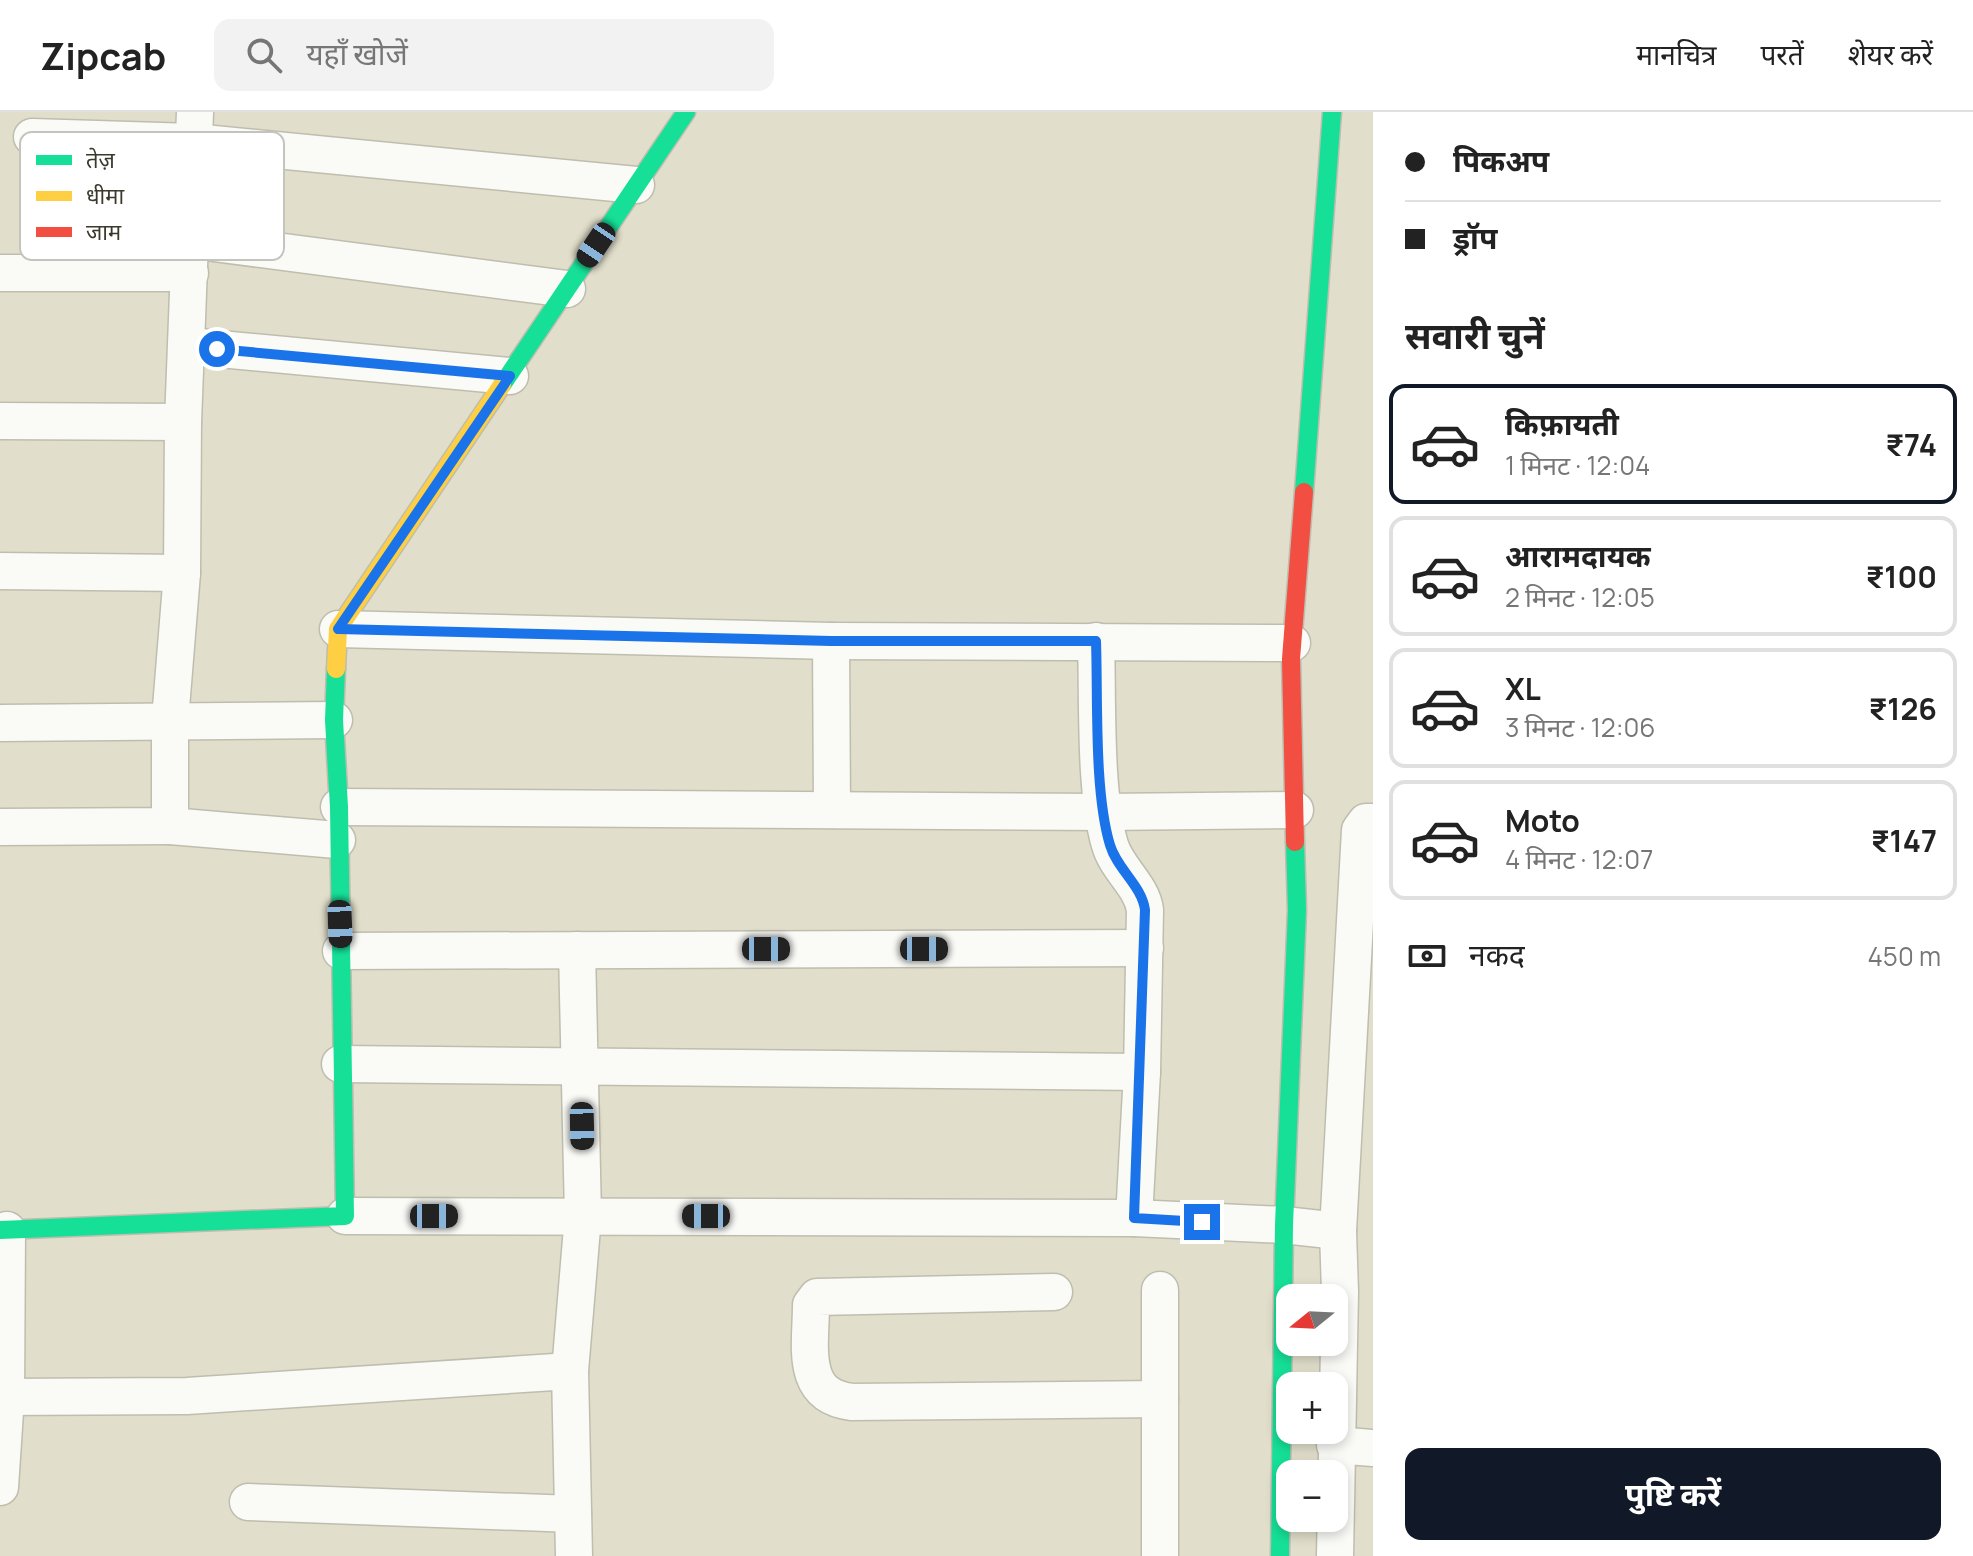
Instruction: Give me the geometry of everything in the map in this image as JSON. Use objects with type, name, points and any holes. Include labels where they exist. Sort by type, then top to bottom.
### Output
[{"type":"street","points":[[1280,1556],[1284,1225],[1297,910],[1292,643],[1332,112]]},
{"type":"street","points":[[345,1216],[334,720],[338,629],[510,376],[636,185],[677,116]]},
{"type":"street","points":[[113,132],[194,127],[232,132]]},
{"type":"street","points":[[284,139],[636,185]]},
{"type":"street","points":[[0,273],[145,260]]},
{"type":"street","points":[[170,826],[170,720],[182,573],[183,422],[190,260]]},
{"type":"street","points":[[236,260],[567,289]]},
{"type":"street","points":[[188,346],[510,376]]},
{"type":"street","points":[[0,421],[183,422]]},
{"type":"street","points":[[0,571],[182,573]]},
{"type":"street","points":[[338,629],[831,641],[1292,643]]},
{"type":"street","points":[[831,641],[832,810]]},
{"type":"street","points":[[1096,641],[1103,812],[1116,862],[1144,902],[1142,1072],[1134,1218]]},
{"type":"street","points":[[0,723],[334,720]]},
{"type":"street","points":[[0,827],[338,824],[832,810],[1295,810]]},
{"type":"street","points":[[1335,1556],[1340,1292],[1338,1231],[1359,1135],[1360,830],[1366,822],[1373,822]]},
{"type":"street","points":[[341,951],[1145,948]]},
{"type":"street","points":[[574,1556],[570,1371],[583,1216],[577,950]]},
{"type":"street","points":[[340,1064],[1142,1072]]},
{"type":"street","points":[[0,1487],[3,1230],[345,1216],[583,1216],[1134,1218],[1284,1225],[1338,1231]]},
{"type":"street","points":[[1160,1290],[1160,1556]]},
{"type":"street","points":[[1054,1292],[817,1297],[811,1305],[814,1376],[824,1395],[832,1400],[852,1402],[1160,1399]]},
{"type":"street","points":[[3,1397],[187,1396],[570,1371]]},
{"type":"street","points":[[1335,1445],[1373,1448]]},
{"type":"street","points":[[248,1502],[573,1514]]},
{"type":"traffic: fast","points":[[502,385],[686,112]]},
{"type":"traffic: fast","points":[[1304,492],[1332,112]]},
{"type":"traffic: fast","points":[[0,1230],[345,1216],[339,807],[334,720],[336,669]]},
{"type":"traffic: fast","points":[[1280,1556],[1284,1225],[1297,910],[1295,842]]},
{"type":"traffic: slow","points":[[336,669],[338,629],[502,385]]},
{"type":"traffic: jam","points":[[1295,842],[1291,659],[1304,492]]},
{"type":"route","points":[[217,349],[510,376],[338,629],[831,641],[1096,641],[1103,812],[1116,862],[1141,896],[1145,910],[1142,1072],[1134,1218],[1202,1222]]}]
